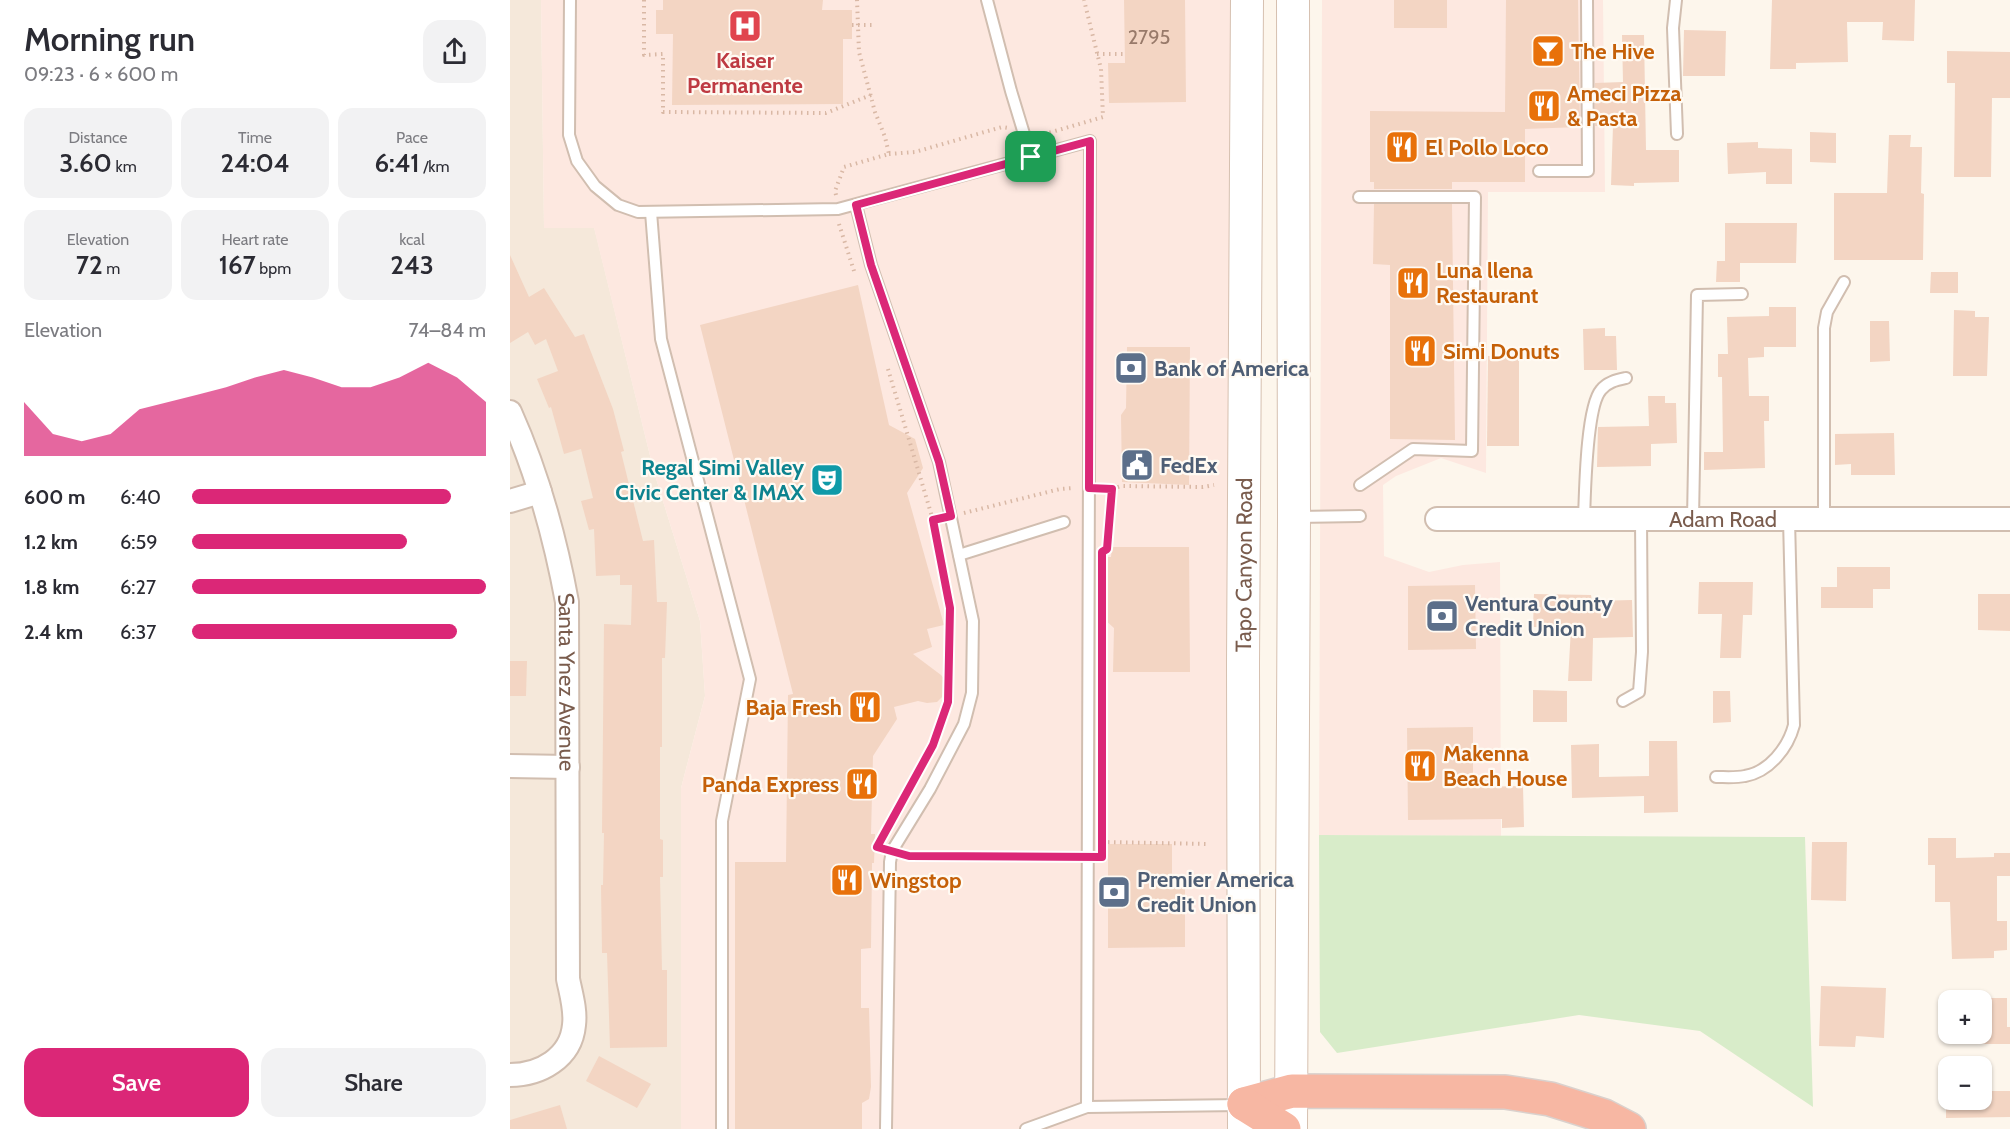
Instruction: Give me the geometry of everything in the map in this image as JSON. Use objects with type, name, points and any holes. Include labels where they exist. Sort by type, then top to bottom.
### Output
[{"type":"highway","points":[[1244,1117],[1292,1091],[1505,1092],[1550,1099],[1604,1116],[1629,1129]]},
{"type":"highway","points":[[1244,1117],[1284,1129]]},
{"type":"main road","name":"Tapo Canyon Road","points":[[1244,1117],[1243,651],[1247,0]]},
{"type":"main road","points":[[1291,1129],[1294,517],[1293,0]]},
{"type":"street","name":"Santa Ynez Avenue","points":[[510,412],[525,444],[540,492],[559,561],[567,602],[568,979],[574,1009],[574,1027],[569,1042],[557,1059],[544,1069],[524,1075],[510,1075]]},
{"type":"street","points":[[510,501],[540,492]]},
{"type":"street","name":"Adam Road","points":[[1437,519],[2010,519]]},
{"type":"street","points":[[510,766],[568,768]]},
{"type":"lane","points":[[570,0],[569,135],[577,161],[595,186],[618,205],[638,212],[837,209],[1090,141],[1087,1107]]},
{"type":"lane","points":[[987,0],[1031,157]]},
{"type":"lane","points":[[1539,171],[1588,171],[1587,0]]},
{"type":"lane","points":[[1676,0],[1673,28],[1677,134]]},
{"type":"lane","points":[[1359,197],[1475,197],[1472,451],[1413,449],[1359,485]]},
{"type":"lane","points":[[856,205],[871,265],[939,462],[973,621],[972,693],[964,724],[930,789],[892,851],[890,862],[886,980],[886,1129]]},
{"type":"lane","points":[[651,212],[660,339],[750,679],[722,821],[722,1129]]},
{"type":"lane","points":[[1824,519],[1824,328],[1827,312],[1844,282]]},
{"type":"lane","points":[[1693,519],[1697,295],[1742,294]]},
{"type":"lane","points":[[1584,519],[1587,447],[1595,404],[1600,390],[1612,382],[1626,378]]},
{"type":"lane","points":[[1294,517],[1359,516]]},
{"type":"lane","points":[[1623,701],[1639,692],[1642,652],[1641,519]]},
{"type":"lane","points":[[1716,777],[1744,777],[1760,772],[1776,757],[1793,732],[1789,519]]},
{"type":"lane","points":[[959,555],[1064,522]]},
{"type":"lane","points":[[1026,1129],[1087,1107],[1244,1117]]},
{"type":"path","points":[[644,0],[644,55],[663,54],[663,112],[826,113],[871,95]]},
{"type":"path","points":[[852,25],[875,25]]},
{"type":"path","points":[[1097,54],[1125,54]]},
{"type":"path","points":[[905,796],[933,745],[948,702],[950,608],[933,520],[1060,489],[1214,485]]},
{"type":"path","points":[[1102,552],[1107,549],[1112,489]]},
{"type":"path","points":[[892,851],[909,856],[1102,857],[1102,833]]},
{"type":"path","points":[[1102,842],[1209,844]]},
{"type":"shaded area","points":[[510,0],[541,0],[544,227],[594,227],[654,472],[700,621],[705,696],[681,788],[681,1129],[510,1129]]},
{"type":"shaded area","points":[[541,0],[1239,0],[1235,1129],[681,1129],[681,788],[705,696],[700,621],[654,472],[594,228],[544,228]]},
{"type":"shaded area","points":[[1322,0],[1603,0],[1605,192],[1488,192],[1486,473],[1441,458],[1396,476],[1383,485],[1384,556],[1429,572],[1463,565],[1500,562],[1501,836],[1319,835]]},
{"type":"green space","points":[[1319,835],[1805,837],[1813,1107],[1700,1031],[1579,1015],[1337,1053],[1320,1032]]},
{"type":"building","points":[[663,0],[823,0],[822,10],[852,10],[852,39],[843,39],[843,104],[672,105],[673,34],[656,34],[656,10],[663,10]]},
{"type":"building","points":[[1124,0],[1185,0],[1186,102],[1109,103],[1108,63],[1125,63]]},
{"type":"building","points":[[1394,0],[1447,0],[1447,28],[1394,28]]},
{"type":"building","points":[[1506,0],[1578,0],[1580,127],[1525,129],[1525,182],[1452,182],[1452,189],[1374,189],[1374,182],[1370,182],[1370,111],[1505,112]]},
{"type":"building","points":[[1772,0],[1915,0],[1914,41],[1882,40],[1883,22],[1847,22],[1848,62],[1796,63],[1796,69],[1770,69]]},
{"type":"building","points":[[1684,30],[1726,31],[1725,76],[1683,76]]},
{"type":"building","points":[[1622,35],[1644,35],[1646,150],[1679,150],[1679,182],[1634,183],[1634,186],[1611,185],[1613,126],[1595,126],[1595,83],[1623,82]]},
{"type":"building","points":[[1947,51],[2010,52],[2010,98],[1992,98],[1991,177],[1954,177],[1955,83],[1947,83]]},
{"type":"building","points":[[1810,132],[1836,133],[1836,163],[1810,162]]},
{"type":"building","points":[[1889,135],[1911,135],[1910,147],[1922,147],[1923,260],[1834,260],[1834,193],[1887,193]]},
{"type":"building","points":[[1758,142],[1758,148],[1792,149],[1792,184],[1766,184],[1766,172],[1728,174],[1727,143]]},
{"type":"building","points":[[1374,204],[1452,204],[1455,440],[1390,439],[1390,265],[1373,264]]},
{"type":"building","points":[[1725,223],[1797,223],[1796,263],[1740,263],[1740,282],[1716,282],[1717,261],[1725,261]]},
{"type":"building","points":[[510,255],[529,297],[544,288],[575,337],[584,334],[613,409],[643,541],[654,540],[657,602],[667,602],[665,658],[662,658],[660,839],[663,840],[663,877],[660,877],[662,970],[667,970],[667,1047],[610,1048],[607,953],[602,953],[601,885],[603,885],[604,833],[602,833],[604,624],[631,625],[632,585],[620,585],[620,575],[596,576],[594,529],[589,530],[581,501],[593,498],[581,449],[564,454],[551,407],[549,408],[537,379],[558,371],[546,339],[535,345],[528,332],[510,343]]},
{"type":"building","points":[[1931,272],[1958,272],[1958,293],[1930,293]]},
{"type":"building","points":[[858,285],[889,425],[915,439],[923,468],[907,493],[944,625],[927,629],[932,647],[913,654],[941,675],[946,687],[944,695],[937,702],[918,701],[894,707],[897,719],[873,756],[871,834],[875,834],[874,863],[872,863],[871,948],[861,949],[861,1008],[869,1008],[871,1087],[869,1099],[862,1103],[862,1129],[735,1129],[735,862],[786,862],[788,695],[793,694],[700,325]]},
{"type":"building","points":[[1769,307],[1796,307],[1796,347],[1764,347],[1764,357],[1748,358],[1749,396],[1769,396],[1769,421],[1764,421],[1765,468],[1704,470],[1704,452],[1723,452],[1722,377],[1718,377],[1718,354],[1728,354],[1727,317],[1769,316]]},
{"type":"building","points":[[1954,310],[1975,311],[1975,317],[1989,317],[1987,376],[1953,376]]},
{"type":"building","points":[[1870,321],[1889,321],[1890,361],[1870,362]]},
{"type":"building","points":[[1605,328],[1605,336],[1616,336],[1617,370],[1584,370],[1583,329]]},
{"type":"building","points":[[1127,347],[1190,347],[1189,485],[1122,482],[1121,415],[1126,408]]},
{"type":"building","points":[[1488,356],[1519,356],[1519,446],[1487,446]]},
{"type":"building","points":[[1648,396],[1665,396],[1665,403],[1676,403],[1677,443],[1651,444],[1651,466],[1597,467],[1598,427],[1649,426]]},
{"type":"building","points":[[1894,433],[1895,475],[1851,475],[1851,464],[1835,465],[1835,434]]},
{"type":"building","points":[[1112,547],[1189,547],[1190,672],[1113,672],[1114,628],[1104,619],[1103,557],[1111,557]]},
{"type":"building","points":[[1837,567],[1890,567],[1890,589],[1873,589],[1873,608],[1821,608],[1821,587],[1837,587]]},
{"type":"building","points":[[1699,582],[1753,582],[1752,615],[1743,615],[1741,658],[1720,658],[1722,614],[1698,614]]},
{"type":"building","points":[[1475,585],[1476,649],[1408,650],[1408,586]]},
{"type":"building","points":[[1534,594],[1591,595],[1592,601],[1632,600],[1633,637],[1593,638],[1592,681],[1568,681],[1571,628],[1533,627]]},
{"type":"building","points":[[1978,594],[2010,594],[2010,631],[1978,630]]},
{"type":"building","points":[[510,661],[527,661],[526,696],[510,696]]},
{"type":"building","points":[[1533,690],[1567,691],[1567,722],[1533,722]]},
{"type":"building","points":[[1713,691],[1730,691],[1731,722],[1713,723]]},
{"type":"building","points":[[1473,727],[1473,787],[1523,786],[1524,827],[1502,828],[1502,819],[1408,820],[1407,728]]},
{"type":"building","points":[[1649,741],[1677,741],[1678,812],[1644,813],[1644,796],[1572,798],[1571,745],[1599,744],[1599,777],[1649,776]]},
{"type":"building","points":[[1928,838],[1956,838],[1956,858],[1994,857],[1994,853],[2010,853],[2010,876],[1997,876],[1997,921],[2007,921],[2007,950],[1994,951],[1994,958],[1952,959],[1950,902],[1935,902],[1935,865],[1928,865]]},
{"type":"building","points":[[1812,842],[1847,842],[1846,901],[1811,900]]},
{"type":"building","points":[[1108,844],[1172,844],[1172,878],[1185,878],[1185,947],[1108,948]]},
{"type":"building","points":[[1821,986],[1886,988],[1884,1038],[1856,1036],[1855,1047],[1819,1046]]},
{"type":"building","points":[[1992,998],[2007,998],[2007,1027],[2010,1027],[2010,1044],[1992,1044]]},
{"type":"building","points":[[599,1056],[651,1084],[637,1108],[586,1081]]},
{"type":"building","points":[[1992,1091],[2010,1091],[2010,1117],[1946,1118],[1946,1110],[1992,1110]]},
{"type":"building","points":[[560,1105],[567,1129],[510,1129],[510,1120]]},
{"type":"place","name":"Kaiser Permanente","points":[[745,26]]},
{"type":"place","name":"The Hive","points":[[1548,51]]},
{"type":"place","name":"Ameci Pizza & Pasta","points":[[1544,106]]},
{"type":"place","name":"El Pollo Loco","points":[[1402,147]]},
{"type":"place","name":"Luna llena Restaurant","points":[[1413,283]]},
{"type":"place","name":"Simi Donuts","points":[[1420,351]]},
{"type":"place","name":"Bank of America","points":[[1131,368]]},
{"type":"place","name":"FedEx","points":[[1137,465]]},
{"type":"place","name":"Regal Simi Valley Civic Center & IMAX","points":[[827,480]]},
{"type":"place","name":"Ventura County Credit Union","points":[[1442,616]]},
{"type":"place","name":"Baja Fresh","points":[[865,707]]},
{"type":"place","name":"Makenna Beach House","points":[[1420,766]]},
{"type":"place","name":"Panda Express","points":[[862,784]]},
{"type":"place","name":"Wingstop","points":[[847,880]]},
{"type":"place","name":"Premier America Credit Union","points":[[1114,892]]},
{"type":"route","points":[[1090,141],[1089,488],[1112,489],[1107,549],[1102,552],[1102,857],[909,856],[877,847],[933,745],[948,702],[950,608],[933,520],[951,516],[939,462],[871,265],[856,205],[1031,157],[1090,141]]}]
